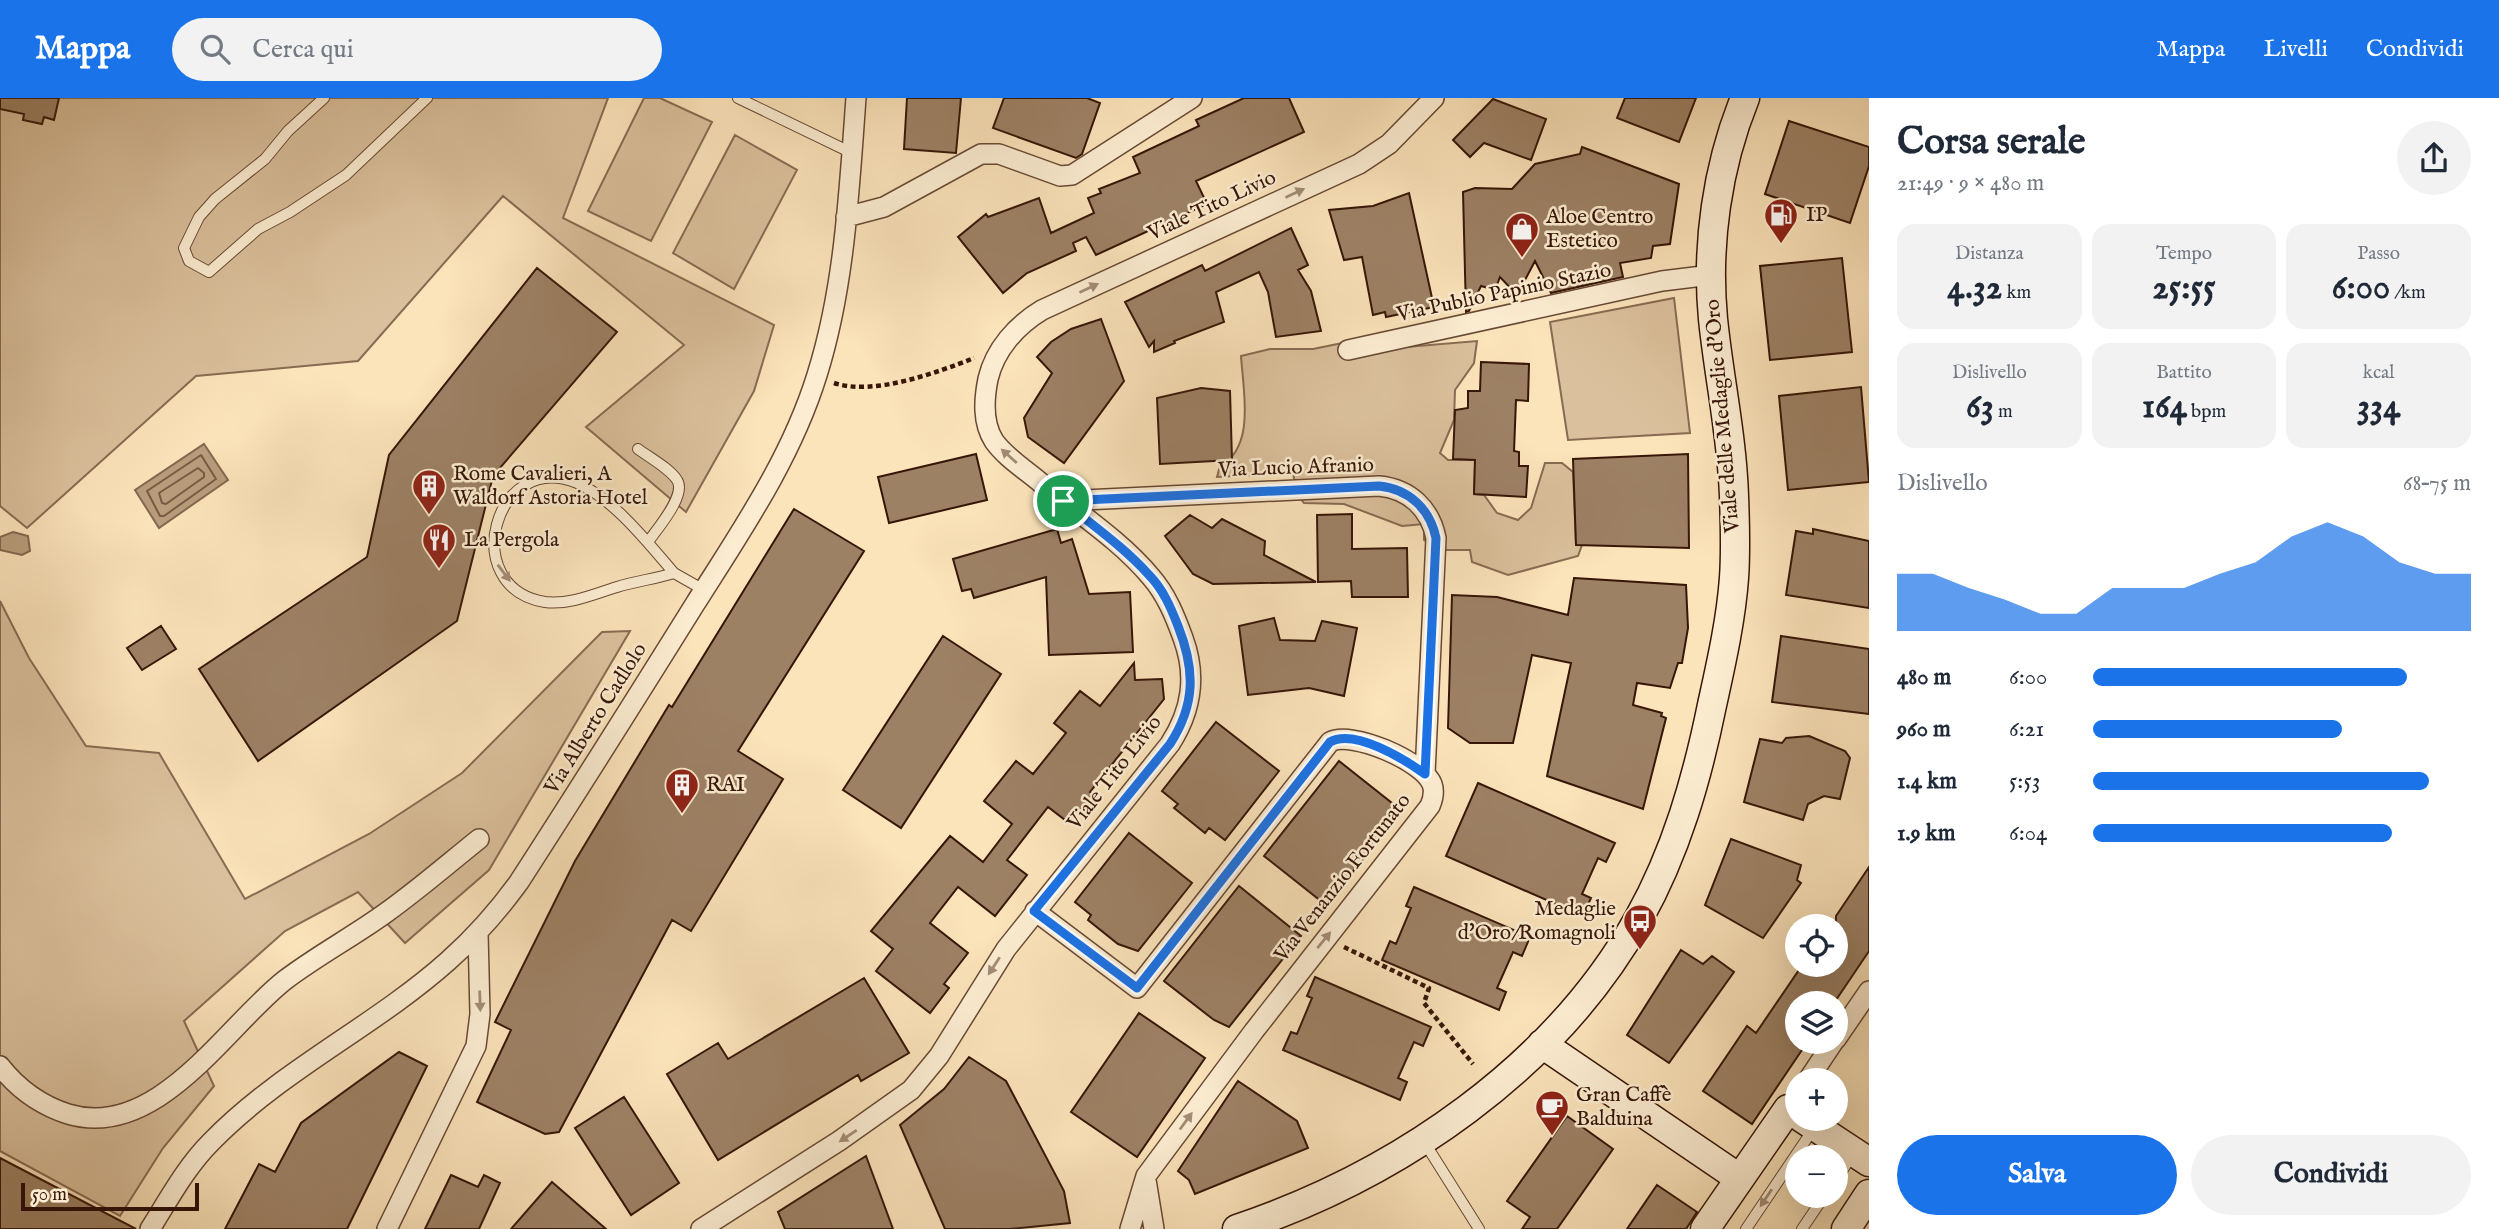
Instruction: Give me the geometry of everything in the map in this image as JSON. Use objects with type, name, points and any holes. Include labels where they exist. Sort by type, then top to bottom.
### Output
[{"type":"main road","name":"Viale delle Medaglie d'Oro","points":[[1237,1229],[1322,1196],[1423,1140],[1494,1087],[1542,1044],[1597,981],[1628,937],[1648,901],[1682,819],[1708,724],[1731,606],[1735,542],[1731,464],[1711,275],[1713,234],[1722,174],[1728,145],[1745,98]]},
{"type":"main road","points":[[1542,1044],[1739,1178]]},
{"type":"main road","points":[[1705,1229],[1739,1178],[1785,1129]]},
{"type":"main road","points":[[1825,1131],[1862,1157]]},
{"type":"main road","points":[[1846,1229],[1869,1194]]},
{"type":"street","name":"Via Alberto Cadlolo","points":[[150,1229],[201,1153],[235,1118],[423,981],[478,933],[519,882],[704,590],[787,451],[817,377],[834,310],[846,217],[856,98]]},
{"type":"street","points":[[846,217],[884,207],[981,154],[999,154],[1060,176],[1072,174],[1192,98]]},
{"type":"street","name":"Viale Tito Livio","points":[[701,1229],[839,1142],[911,1090],[939,1056],[994,966],[1034,911],[1170,744],[1185,718],[1192,674],[1186,647],[1160,589],[1141,566],[1005,454],[994,441],[984,412],[987,386],[1002,347],[1023,323],[1042,310],[1359,164],[1390,144],[1426,103]]},
{"type":"street","name":"Via Publio Papinio Stazio","points":[[1348,350],[1662,281],[1711,275]]},
{"type":"street","name":"Via Lucio Afranio","points":[[1063,501],[1379,486],[1390,487],[1415,500],[1427,513],[1436,538],[1425,774]]},
{"type":"street","name":"Via Venanzio Fortunato","points":[[1034,911],[1137,988],[1330,742],[1342,738],[1359,740],[1396,756],[1425,774],[1434,791],[1430,806],[1326,937],[1146,1176],[1130,1229]]},
{"type":"street","points":[[0,1066],[10,1079],[33,1098],[74,1115],[103,1118],[141,1106],[168,1090],[197,1066],[284,981],[387,912],[480,839]]},
{"type":"street","points":[[387,1229],[476,1046],[480,1014],[478,933]]},
{"type":"street","points":[[1848,1021],[1869,991]]},
{"type":"street","points":[[1146,1176],[1154,1229]]},
{"type":"lane","points":[[324,98],[288,131],[265,159],[215,199],[199,217],[184,248],[189,261],[209,272],[258,229],[290,212],[346,175],[427,98]]},
{"type":"lane","points":[[738,98],[852,153]]},
{"type":"lane","points":[[638,449],[676,478],[680,488],[678,498],[648,542]]},
{"type":"lane","points":[[674,573],[569,601],[546,602],[521,592],[496,564],[494,542],[502,508],[516,491],[535,482],[555,479],[578,484],[594,493],[648,542],[674,573],[704,590]]},
{"type":"lane","points":[[1745,1229],[1791,1131]]},
{"type":"lane","points":[[1423,1140],[1479,1229]]},
{"type":"lane","points":[[1848,1169],[1862,1157]]},
{"type":"lane","points":[[1802,1229],[1816,1208]]},
{"type":"path","points":[[817,377],[849,388],[869,387],[945,370],[1002,347]]},
{"type":"path","points":[[1326,937],[1429,988],[1424,1003],[1473,1064]]},
{"type":"shaded area","points":[[0,98],[608,98],[563,218],[774,325],[754,391],[686,512],[586,427],[684,345],[503,196],[358,361],[196,376],[27,528],[0,506]]},
{"type":"shaded area","points":[[644,98],[660,98],[712,122],[651,241],[588,211]]},
{"type":"shaded area","points":[[735,135],[797,170],[734,289],[673,253]]},
{"type":"shaded area","points":[[1674,298],[1690,433],[1568,440],[1550,322]]},
{"type":"shaded area","points":[[1352,341],[1382,349],[1477,341],[1474,363],[1455,390],[1454,420],[1440,453],[1448,460],[1475,460],[1474,494],[1484,495],[1497,513],[1518,520],[1531,508],[1545,463],[1562,463],[1573,472],[1576,544],[1582,545],[1578,556],[1508,575],[1472,562],[1470,550],[1440,550],[1424,540],[1424,524],[1402,526],[1344,504],[1304,503],[1297,494],[1293,473],[1217,477],[1220,466],[1239,446],[1243,432],[1245,401],[1241,356],[1270,349],[1313,349]]},
{"type":"shaded area","points":[[0,601],[29,658],[86,746],[159,753],[245,899],[369,834],[462,773],[602,632],[630,631],[489,870],[405,943],[358,892],[285,931],[184,1021],[214,1086],[163,1148],[120,1216],[0,1151]]},
{"type":"water","points":[[204,444],[228,480],[159,528],[135,490]]},
{"type":"water","points":[[13,532],[28,536],[30,551],[22,555],[0,550],[0,537]]},
{"type":"building","points":[[0,98],[59,98],[54,120],[44,117],[42,124],[23,120],[24,114],[0,109]]},
{"type":"building","points":[[907,98],[961,98],[956,153],[904,149]]},
{"type":"building","points":[[1004,98],[1087,98],[1100,103],[1082,154],[1076,158],[993,128]]},
{"type":"building","points":[[1244,98],[1289,98],[1304,132],[1196,181],[1207,204],[1096,255],[1086,237],[1073,243],[1076,251],[1027,273],[1003,293],[958,237],[986,214],[988,217],[1039,198],[1051,233],[1094,213],[1088,198],[1101,193],[1099,189],[1140,173],[1133,157],[1199,126],[1196,120]]},
{"type":"building","points":[[1625,98],[1696,98],[1679,142],[1617,118]]},
{"type":"building","points":[[1493,99],[1546,119],[1531,160],[1484,143],[1470,157],[1453,140]]},
{"type":"building","points":[[1789,121],[1869,147],[1869,166],[1850,223],[1765,194]]},
{"type":"building","points":[[1582,147],[1679,184],[1670,244],[1653,246],[1651,258],[1620,263],[1623,277],[1551,293],[1535,261],[1517,295],[1500,277],[1495,290],[1481,286],[1466,312],[1463,192],[1475,188],[1512,189],[1535,164],[1580,154]]},
{"type":"building","points":[[1409,193],[1434,307],[1386,317],[1385,312],[1373,315],[1362,257],[1344,260],[1329,210],[1373,206]]},
{"type":"building","points":[[1291,228],[1308,265],[1298,270],[1311,291],[1321,331],[1276,337],[1268,292],[1259,272],[1216,292],[1224,322],[1174,341],[1175,343],[1154,352],[1154,341],[1149,347],[1125,302],[1202,265],[1205,271]]},
{"type":"building","points":[[1842,258],[1852,352],[1770,360],[1760,266]]},
{"type":"building","name":"Rome Cavalieri, A Waldorf Astoria Hotel","points":[[537,268],[617,332],[493,476],[457,621],[258,761],[199,669],[367,557],[389,455]]},
{"type":"building","points":[[1101,319],[1124,381],[1064,463],[1028,437],[1024,418],[1052,373],[1037,357],[1051,342],[1071,329]]},
{"type":"building","points":[[1481,362],[1529,364],[1528,401],[1516,400],[1514,451],[1519,452],[1519,466],[1528,466],[1526,497],[1474,494],[1475,460],[1453,459],[1455,410],[1468,408],[1468,391],[1480,391]]},
{"type":"building","points":[[1861,387],[1869,482],[1788,490],[1779,396]]},
{"type":"building","points":[[1201,388],[1230,391],[1232,460],[1160,464],[1157,398]]},
{"type":"building","points":[[976,454],[987,500],[889,523],[878,477]]},
{"type":"building","points":[[1688,454],[1689,548],[1576,545],[1573,459]]},
{"type":"building","points":[[794,509],[864,551],[738,751],[783,779],[691,931],[672,920],[559,1132],[545,1134],[477,1102],[511,1030],[495,1022],[575,861],[669,705],[672,707]]},
{"type":"building","points":[[1352,514],[1352,549],[1407,548],[1408,597],[1352,597],[1351,581],[1318,582],[1317,515]]},
{"type":"building","points":[[1190,515],[1212,528],[1222,519],[1265,541],[1264,555],[1316,582],[1213,584],[1193,574],[1165,536]]},
{"type":"building","points":[[1057,529],[1061,543],[1072,539],[1089,594],[1130,592],[1133,652],[1049,655],[1046,577],[974,598],[971,589],[962,591],[953,559]]},
{"type":"building","points":[[1813,529],[1869,541],[1869,608],[1786,595],[1796,531],[1813,534]]},
{"type":"building","points":[[1574,578],[1686,585],[1688,628],[1682,663],[1678,663],[1670,688],[1637,683],[1633,705],[1662,713],[1661,716],[1666,718],[1643,809],[1547,776],[1571,663],[1532,655],[1513,743],[1470,743],[1448,728],[1452,595],[1497,597],[1568,615]]},
{"type":"building","points":[[1274,618],[1280,640],[1315,641],[1322,621],[1357,628],[1344,696],[1309,688],[1248,695],[1239,626]]},
{"type":"building","points":[[161,626],[176,649],[142,670],[127,648]]},
{"type":"building","points":[[943,636],[1001,674],[901,828],[843,790]]},
{"type":"building","points":[[1781,636],[1869,649],[1869,714],[1772,702]]},
{"type":"building","points":[[1134,663],[1135,680],[1162,679],[1164,699],[1090,792],[1093,794],[1069,823],[1048,807],[1007,860],[1027,875],[995,916],[958,887],[930,923],[968,953],[944,984],[949,988],[930,1013],[876,971],[893,949],[871,931],[950,836],[983,862],[1012,824],[984,801],[1016,761],[1033,774],[1066,733],[1054,723],[1080,691],[1100,706]]},
{"type":"building","points":[[1216,722],[1279,771],[1225,840],[1209,828],[1205,833],[1174,808],[1178,804],[1162,791]]},
{"type":"building","points":[[1809,736],[1845,751],[1850,758],[1840,799],[1824,796],[1808,804],[1803,820],[1744,802],[1760,739],[1782,743],[1786,738]]},
{"type":"building","points":[[1339,761],[1402,811],[1326,905],[1264,856]]},
{"type":"building","points":[[1478,783],[1615,843],[1606,862],[1598,858],[1582,894],[1591,898],[1583,916],[1446,856]]},
{"type":"building","points":[[1129,833],[1192,883],[1138,951],[1118,944],[1088,920],[1091,915],[1075,902]]},
{"type":"building","points":[[1731,839],[1801,865],[1797,880],[1801,883],[1763,938],[1705,905]]},
{"type":"building","points":[[1869,867],[1869,951],[1842,991],[1785,991],[1785,1054],[1799,1054],[1790,1068],[1785,1068],[1785,1075],[1752,1124],[1703,1091],[1747,1026],[1756,1033],[1794,977],[1848,977],[1848,914],[1837,914]]},
{"type":"building","points":[[1239,886],[1301,936],[1229,1027],[1214,1020],[1164,981]]},
{"type":"building","points":[[1414,887],[1530,937],[1522,956],[1513,952],[1497,988],[1506,992],[1499,1010],[1382,960],[1390,941],[1396,944],[1411,908],[1406,906]]},
{"type":"building","points":[[1681,950],[1703,964],[1712,956],[1734,972],[1669,1063],[1627,1035]]},
{"type":"building","points":[[1315,977],[1431,1027],[1423,1046],[1414,1042],[1398,1078],[1407,1082],[1400,1100],[1283,1050],[1291,1032],[1297,1034],[1312,998],[1307,996]]},
{"type":"building","points":[[864,978],[909,1053],[861,1081],[858,1075],[718,1160],[667,1074],[718,1043],[728,1059]]},
{"type":"building","points":[[1139,1013],[1205,1058],[1137,1157],[1071,1112]]},
{"type":"building","points":[[399,1052],[427,1066],[347,1229],[225,1229],[259,1164],[275,1172],[301,1123]]},
{"type":"building","points":[[969,1057],[1006,1081],[1064,1191],[1070,1223],[1010,1229],[945,1229],[900,1125],[944,1089]]},
{"type":"building","points":[[1238,1081],[1297,1121],[1308,1148],[1195,1194],[1189,1180],[1178,1171]]},
{"type":"building","points":[[624,1097],[679,1183],[631,1215],[575,1128]]},
{"type":"building","points":[[1567,1116],[1613,1149],[1557,1229],[1522,1229],[1530,1217],[1507,1201]]},
{"type":"building","points":[[866,1156],[893,1229],[785,1229],[778,1212]]},
{"type":"building","points":[[0,1158],[136,1229],[0,1229]]},
{"type":"building","points":[[451,1175],[478,1187],[484,1175],[500,1183],[479,1229],[425,1229]]},
{"type":"building","points":[[552,1182],[606,1229],[511,1229]]},
{"type":"building","points":[[1657,1185],[1697,1212],[1686,1229],[1627,1229]]},
{"type":"place","name":"IP","points":[[1781,245]]},
{"type":"place","name":"Aloe Centro Estetico","points":[[1522,259]]},
{"type":"place","name":"Rome Cavalieri, A Waldorf Astoria Hotel","points":[[429,516]]},
{"type":"place","name":"La Pergola","points":[[439,570]]},
{"type":"place","name":"RAI","points":[[682,815]]},
{"type":"place","name":"Medaglie d'Oro/Romagnoli","points":[[1640,951]]},
{"type":"place","name":"Gran Caffè Balduina","points":[[1552,1137]]},
{"type":"route","points":[[1390,487],[1422,506],[1432,522],[1436,538],[1425,774],[1412,764],[1359,740],[1342,738],[1330,742],[1137,988],[1034,911],[1170,744],[1185,718],[1192,674],[1186,647],[1175,618],[1151,576],[1063,501],[1390,487]]}]
